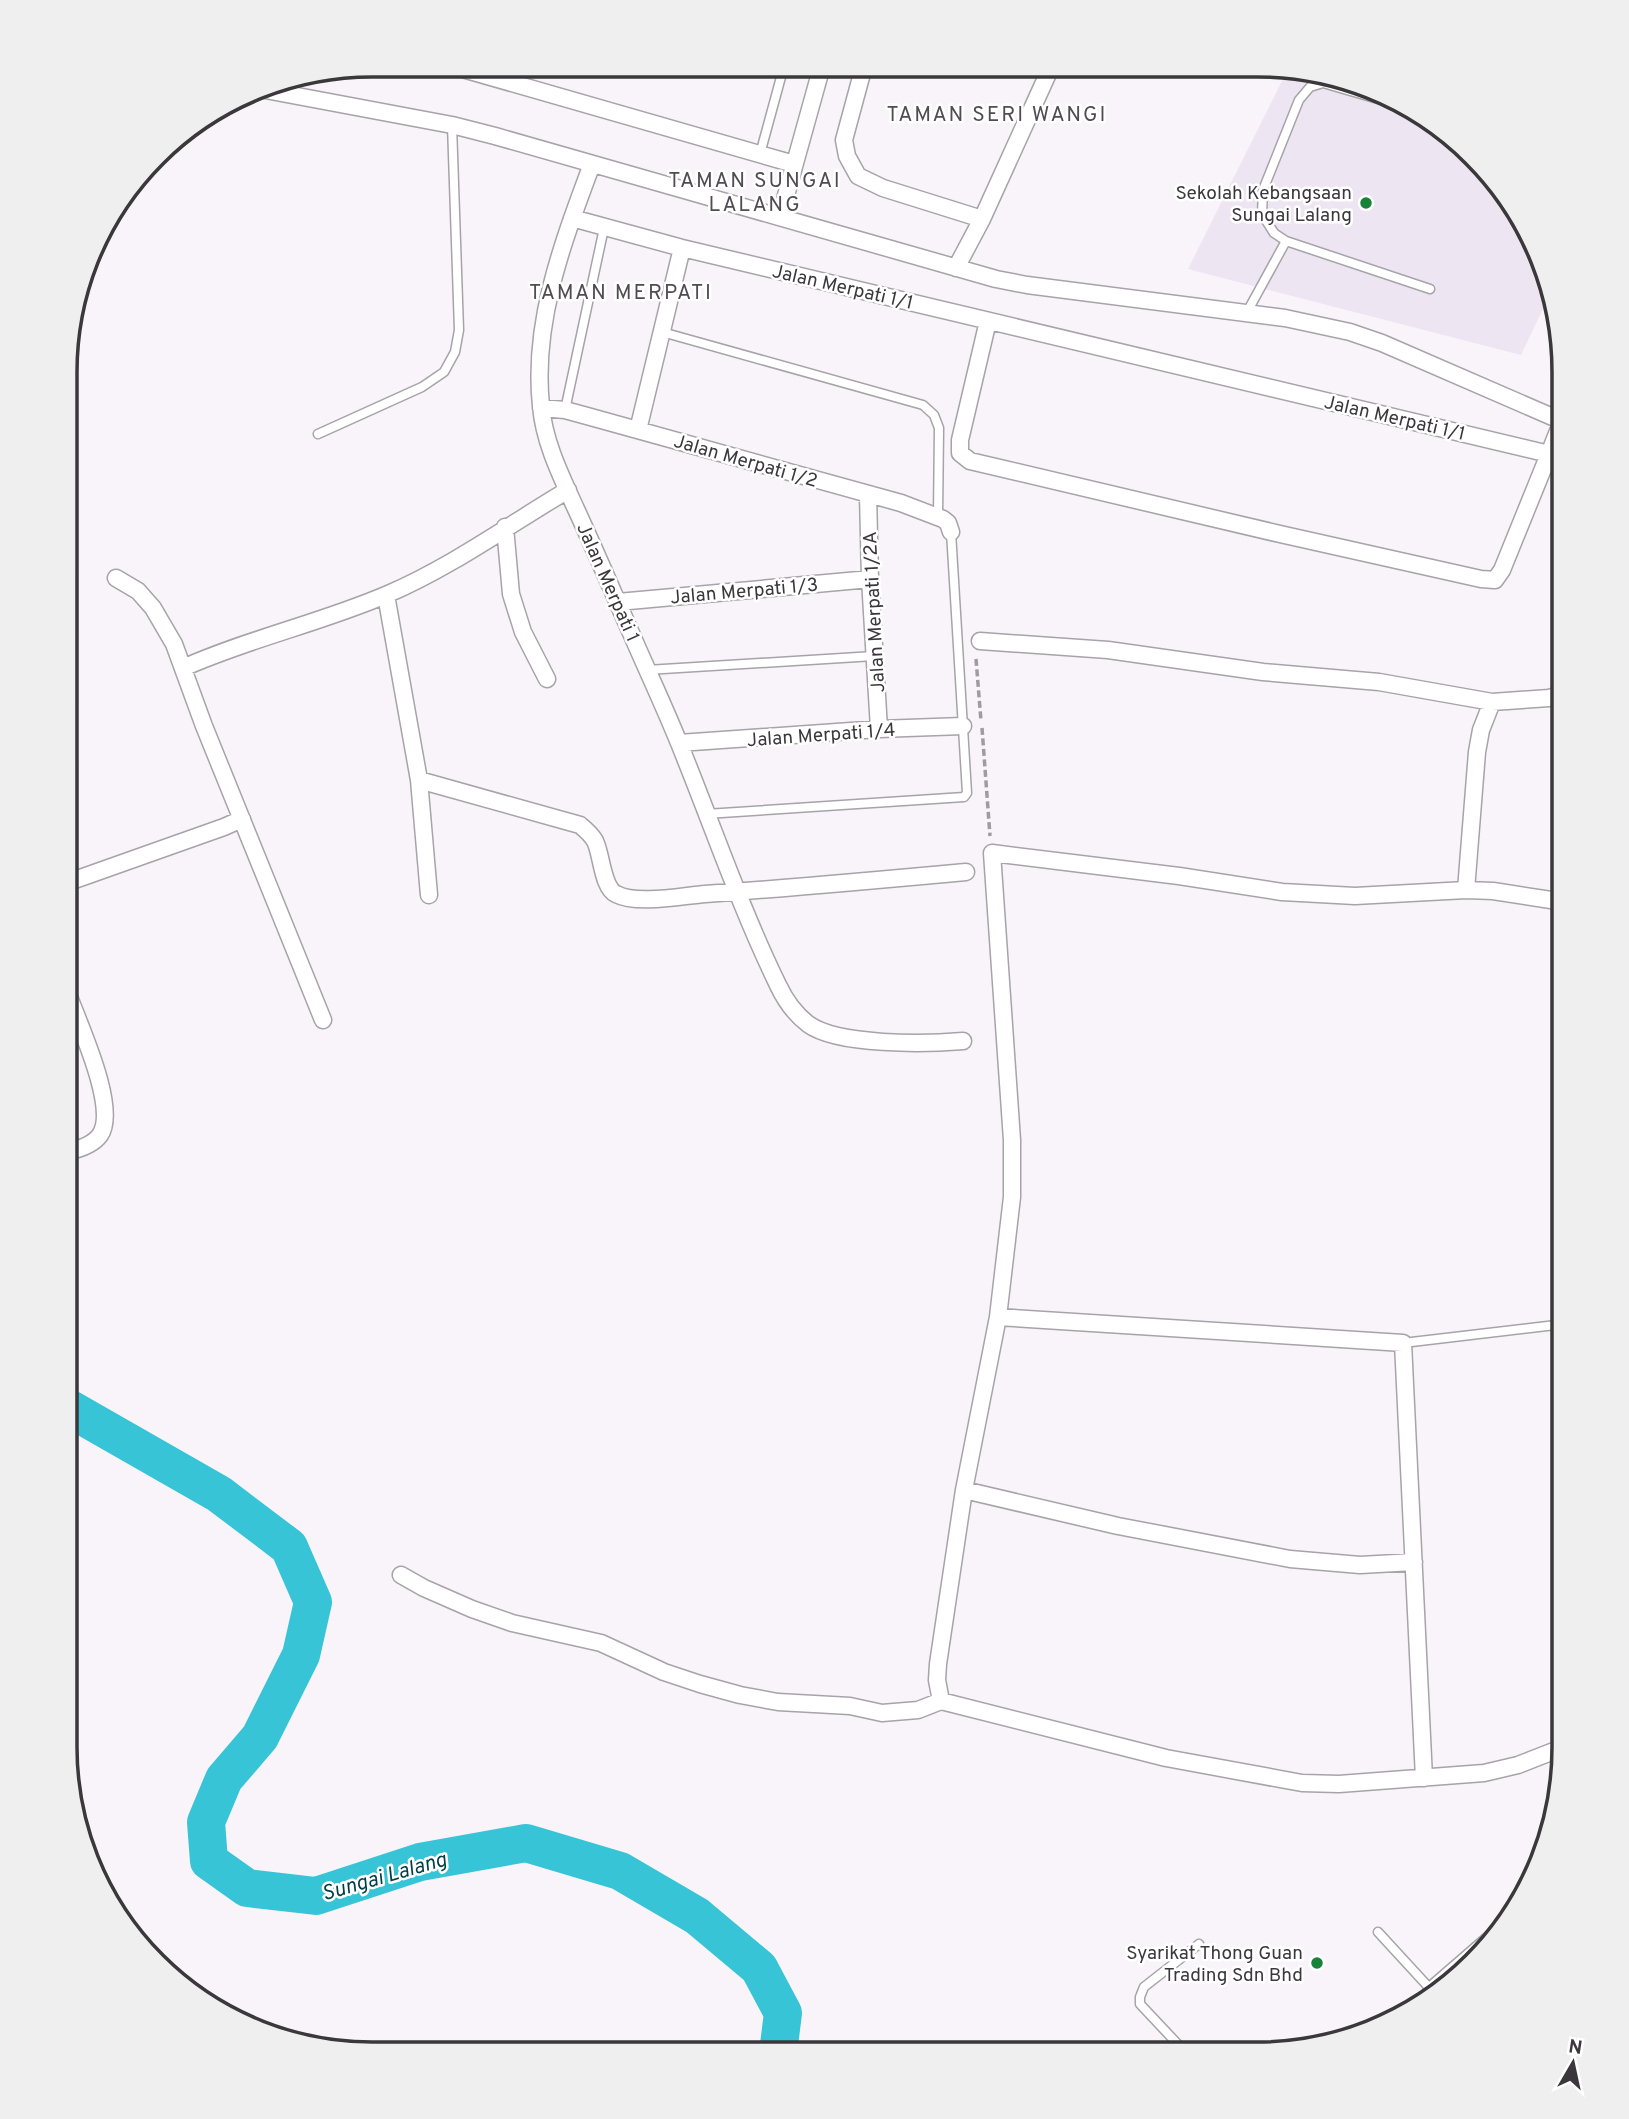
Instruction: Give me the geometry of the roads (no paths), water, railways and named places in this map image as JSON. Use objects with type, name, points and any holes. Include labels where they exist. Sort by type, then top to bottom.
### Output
[{"type":"street","points":[[490,77],[794,164]]},
{"type":"street","points":[[780,217],[819,77]]},
{"type":"street","points":[[861,77],[844,140],[847,156],[859,176],[883,188],[982,219]]},
{"type":"street","points":[[956,268],[982,219],[1046,77]]},
{"type":"street","points":[[279,92],[452,125],[956,268],[1027,285],[1296,320],[1350,332],[1382,343],[1552,416]]},
{"type":"street","name":"Jalan Merpati 1","points":[[592,164],[572,218],[546,305],[539,376],[544,430],[679,743],[736,892],[779,988],[792,1008],[817,1030],[919,1043],[963,1041]]},
{"type":"street","name":"Jalan Merpati 1/1","points":[[572,218],[682,248],[1549,454]]},
{"type":"street","points":[[638,430],[682,248]]},
{"type":"street","points":[[988,321],[960,440],[960,453],[970,461],[1280,534],[1495,580],[1502,570],[1552,447]]},
{"type":"street","name":"Jalan Merpati 1/2","points":[[541,408],[565,410],[901,503],[946,524]]},
{"type":"street","points":[[183,668],[214,654],[386,595],[484,543],[505,527],[568,490]]},
{"type":"street","name":"Jalan Merpati 1/2A","points":[[868,494],[879,729]]},
{"type":"street","points":[[505,527],[511,593],[523,632],[547,678]]},
{"type":"street","points":[[116,578],[138,592],[153,608],[174,644],[204,726],[323,1020]]},
{"type":"street","name":"Jalan Merpati 1/3","points":[[618,602],[870,579]]},
{"type":"street","points":[[386,595],[419,780],[429,895]]},
{"type":"street","points":[[980,641],[1108,650],[1263,672],[1379,682],[1492,702],[1552,697]]},
{"type":"street","points":[[1466,890],[1477,752],[1481,730],[1492,702]]},
{"type":"street","name":"Jalan Merpati 1/4","points":[[679,743],[963,726]]},
{"type":"street","points":[[419,780],[580,825],[595,841],[612,892],[624,897],[736,892],[966,872]]},
{"type":"street","points":[[77,879],[242,819]]},
{"type":"street","points":[[942,1701],[937,1680],[937,1664],[964,1490],[998,1317],[1012,1197],[1012,1140],[992,853],[1179,876],[1282,892],[1355,896],[1466,890],[1493,891],[1552,900]]},
{"type":"street","points":[[77,1019],[100,1083],[105,1123],[99,1138],[77,1148]]},
{"type":"street","points":[[998,1317],[1403,1343],[1424,1778]]},
{"type":"street","points":[[964,1490],[1118,1526],[1290,1559],[1360,1565],[1414,1562]]},
{"type":"street","points":[[401,1575],[472,1609],[512,1623],[601,1643],[664,1672],[740,1695],[778,1702],[850,1706],[882,1713],[918,1710],[942,1701],[1166,1758],[1302,1783],[1339,1784],[1484,1773],[1518,1765],[1552,1752]]},
{"type":"lane","points":[[760,155],[781,77]]},
{"type":"lane","points":[[1320,84],[1310,87],[1299,100],[1263,190],[1262,214],[1274,233],[1286,241],[1430,289]]},
{"type":"lane","points":[[318,434],[422,387],[444,372],[455,352],[459,330],[452,125]]},
{"type":"lane","points":[[565,410],[604,228]]},
{"type":"lane","points":[[1245,314],[1286,241]]},
{"type":"lane","points":[[662,332],[923,405],[933,415],[939,428],[967,793],[964,797],[706,814]]},
{"type":"lane","points":[[647,670],[874,656]]},
{"type":"lane","points":[[1403,1343],[1552,1325]]},
{"type":"lane","points":[[1378,1932],[1428,1987]]},
{"type":"lane","points":[[1176,2042],[1140,2004],[1140,1997],[1144,1987],[1199,1944]]},
{"type":"waterway","name":"Sungai Lalang","points":[[77,1413],[219,1494],[289,1547],[313,1602],[301,1655],[260,1737],[224,1779],[206,1822],[209,1861],[247,1888],[316,1896],[420,1862],[526,1843],[620,1871],[697,1916],[759,1968],[783,2013],[779,2042]]},
{"type":"place","name":"Sekolah Kebangsaan Sungai Lalang","points":[[1366,203]]},
{"type":"place","name":"Syarikat Thong Guan Trading Sdn Bhd","points":[[1317,1963]]},
{"type":"district","name":"TAMAN SERI WANGI","points":[[997,114]]},
{"type":"district","name":"TAMAN SUNGAI LALANG","points":[[755,192]]},
{"type":"district","name":"TAMAN MERPATI","points":[[621,292]]}]
